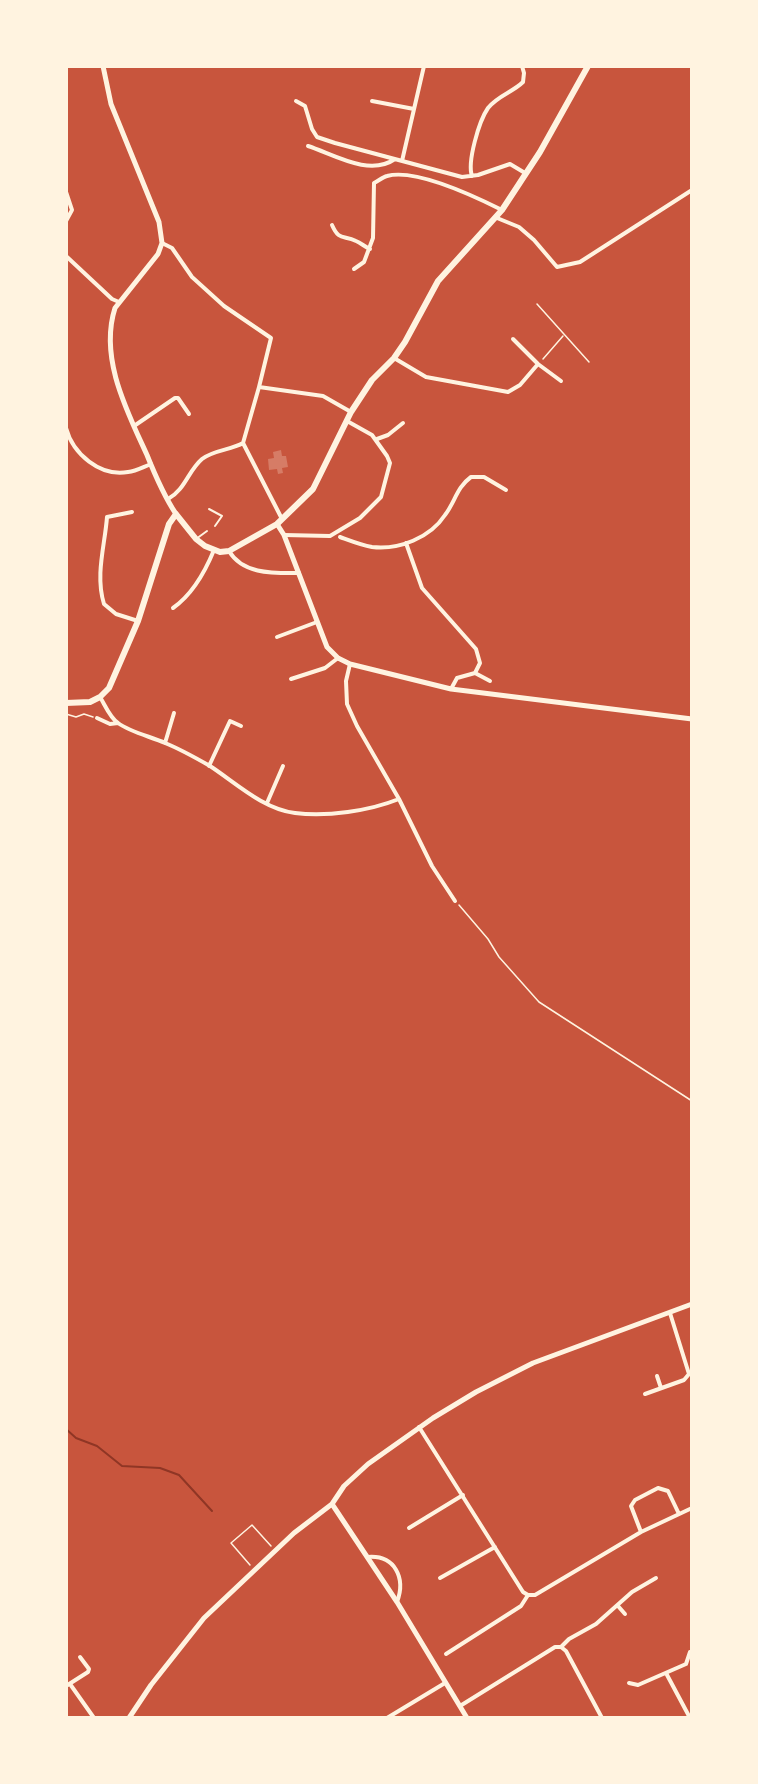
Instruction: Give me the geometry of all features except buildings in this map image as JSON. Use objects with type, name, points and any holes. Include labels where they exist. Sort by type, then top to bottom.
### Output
[{"type":"main road","points":[[66,703],[90,702],[100,697],[109,688],[138,621],[169,524],[176,514],[196,539],[205,546],[214,550],[229,551],[279,522],[313,489],[351,412],[372,380],[394,358],[438,281],[497,218],[550,133],[588,66]]},
{"type":"street","points":[[103,66],[111,104],[159,222],[162,243],[151,265],[119,302],[113,316],[112,356],[116,379],[134,426],[176,514]]},
{"type":"street","points":[[402,161],[424,66]]},
{"type":"street","points":[[472,176],[469,169],[470,162],[480,127],[489,107],[523,82],[522,66]]},
{"type":"street","points":[[296,101],[305,106],[317,137],[462,177],[510,164],[525,173]]},
{"type":"street","points":[[372,101],[414,109]]},
{"type":"street","points":[[309,146],[353,163],[372,165],[395,159]]},
{"type":"street","points":[[354,269],[364,262],[373,238],[374,183],[387,176],[415,176],[459,190],[502,210]]},
{"type":"street","points":[[497,218],[519,227],[534,240],[557,267],[580,262],[692,190]]},
{"type":"street","points":[[66,192],[72,210],[66,221]]},
{"type":"street","points":[[332,225],[341,238],[357,241],[370,249]]},
{"type":"street","points":[[162,243],[172,248],[192,277],[224,306],[271,338],[243,443],[279,522],[327,647],[338,658],[350,664],[451,689],[692,719]]},
{"type":"street","points":[[66,256],[112,299],[119,302]]},
{"type":"street","points":[[513,339],[538,364],[561,381]]},
{"type":"street","points":[[394,358],[426,377],[508,392],[520,385],[538,364]]},
{"type":"street","points":[[259,387],[322,396],[351,412]]},
{"type":"street","points":[[134,426],[176,398],[189,414]]},
{"type":"street","points":[[284,535],[330,536],[360,518],[381,497],[390,463],[387,456],[377,439],[346,421]]},
{"type":"street","points":[[377,439],[388,435],[403,423]]},
{"type":"street","points":[[66,428],[89,464],[105,470],[126,473],[151,464]]},
{"type":"street","points":[[168,499],[178,494],[200,461],[243,443]]},
{"type":"street","points":[[340,537],[356,543],[380,547],[406,543],[428,533],[438,525],[453,503],[460,486],[471,477],[484,477],[506,490]]},
{"type":"street","points":[[500,487],[503,481]]},
{"type":"street","points":[[132,512],[106,517],[101,583],[104,604],[116,614],[138,621]]},
{"type":"street","points":[[356,543],[358,536]]},
{"type":"street","points":[[406,543],[422,588],[476,649],[480,663],[475,673]]},
{"type":"street","points":[[173,608],[182,602],[198,583],[214,550]]},
{"type":"street","points":[[229,551],[240,564],[254,570],[299,573]]},
{"type":"street","points":[[277,637],[317,622]]},
{"type":"street","points":[[291,680],[325,668],[338,658]]},
{"type":"street","points":[[350,664],[346,681],[347,704],[399,799],[432,866],[455,901]]},
{"type":"street","points":[[451,689],[457,678],[475,673],[490,681]]},
{"type":"street","points":[[100,697],[118,723]]},
{"type":"street","points":[[165,743],[174,713]]},
{"type":"street","points":[[97,718],[110,724],[118,723],[165,743],[209,766],[267,803],[294,813],[354,812],[380,807],[399,799]]},
{"type":"street","points":[[209,766],[230,721],[241,726]]},
{"type":"street","points":[[267,803],[283,766]]},
{"type":"street","points":[[129,1718],[151,1685],[204,1618],[294,1533],[332,1504],[344,1486],[368,1464],[420,1427],[476,1392],[533,1363],[692,1305]]},
{"type":"street","points":[[645,1394],[687,1378],[689,1374],[690,1365],[670,1313]]},
{"type":"street","points":[[657,1376],[661,1388]]},
{"type":"street","points":[[420,1427],[523,1592],[528,1595],[535,1594],[641,1532],[692,1508]]},
{"type":"street","points":[[641,1532],[631,1506],[635,1500],[658,1488],[668,1491],[679,1515]]},
{"type":"street","points":[[409,1528],[463,1495]]},
{"type":"street","points":[[332,1504],[397,1602],[467,1718]]},
{"type":"street","points":[[440,1578],[495,1547]]},
{"type":"street","points":[[368,1557],[380,1556],[389,1561],[396,1571],[401,1582],[397,1602]]},
{"type":"street","points":[[561,1647],[569,1639],[596,1623],[632,1592],[656,1578]]},
{"type":"street","points":[[446,1654],[521,1606],[528,1595]]},
{"type":"street","points":[[618,1605],[626,1614]]},
{"type":"street","points":[[460,1706],[555,1647],[561,1647],[566,1651],[602,1718]]},
{"type":"street","points":[[628,1683],[638,1685],[686,1664],[690,1652]]},
{"type":"street","points":[[80,1657],[89,1670],[68,1685],[92,1718]]},
{"type":"street","points":[[666,1673],[690,1718]]},
{"type":"street","points":[[387,1718],[446,1683]]},
{"type":"lane","points":[[209,509],[222,516],[215,526]]},
{"type":"lane","points":[[196,539],[207,531]]},
{"type":"path","points":[[537,304],[589,362]]},
{"type":"path","points":[[538,364],[564,335]]},
{"type":"path","points":[[66,714],[76,717],[84,714],[97,718]]},
{"type":"path","points":[[455,901],[538,1002],[692,1101]]},
{"type":"path","points":[[255,1570],[231,1543],[252,1525],[276,1551]]},
{"type":"waterway","points":[[66,1429],[76,1438],[97,1446],[122,1466],[160,1468],[179,1475],[212,1511]]}]
